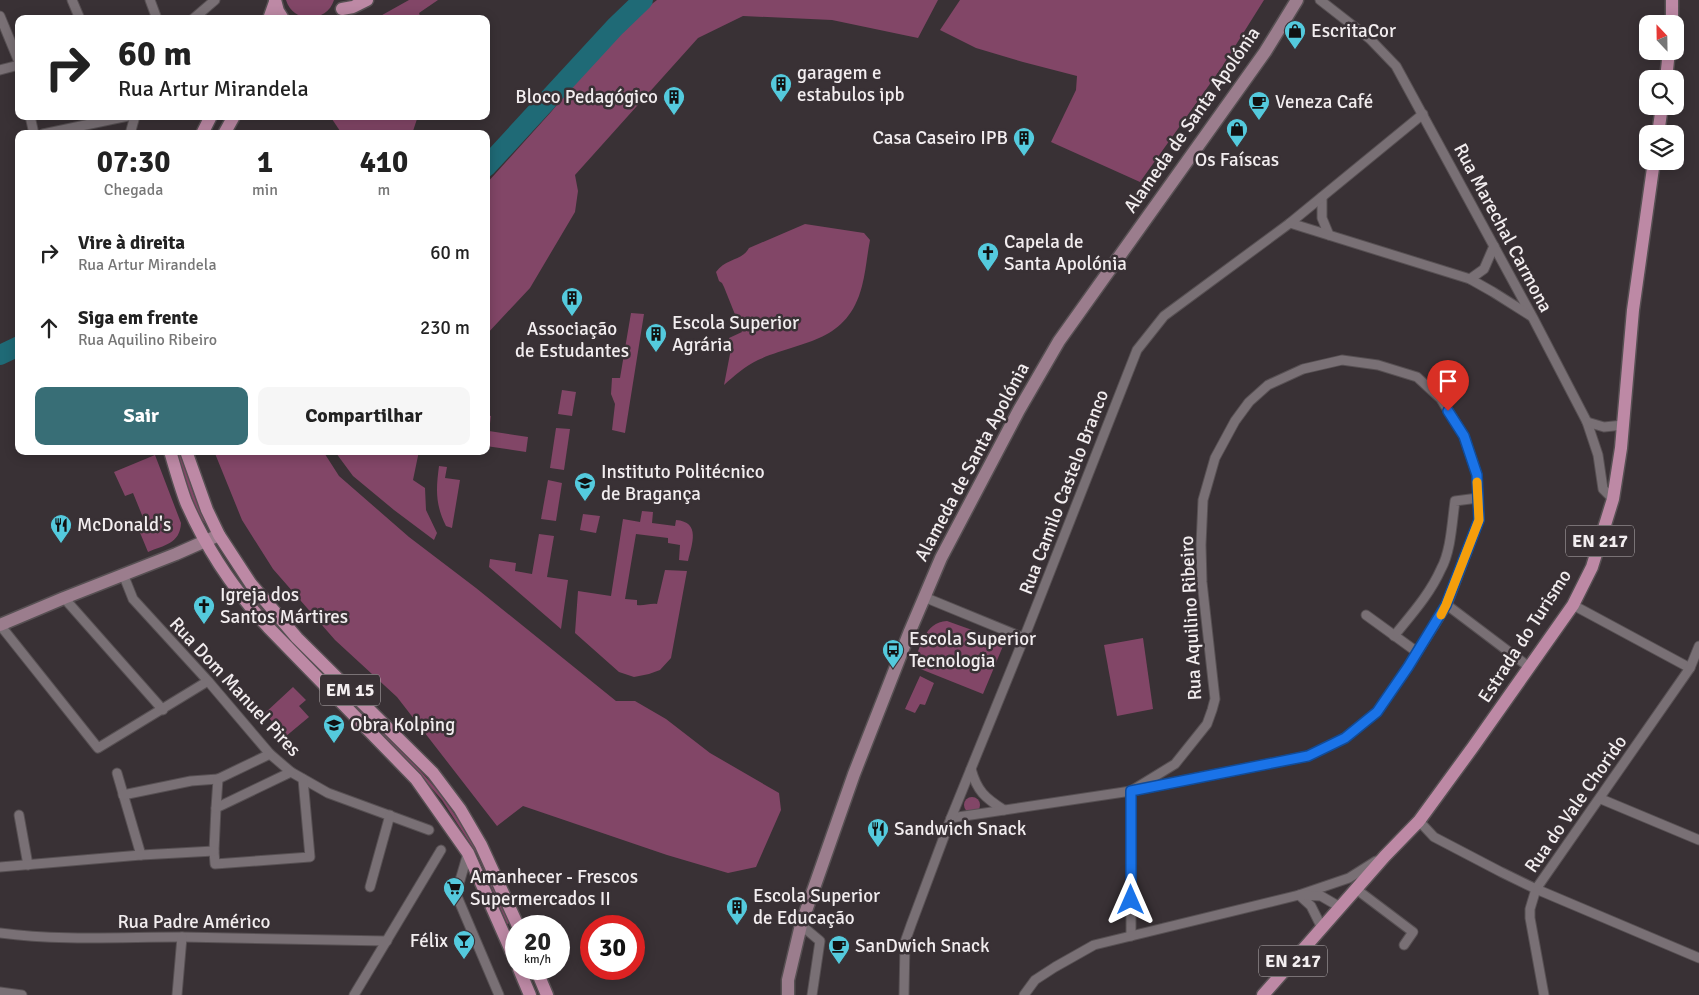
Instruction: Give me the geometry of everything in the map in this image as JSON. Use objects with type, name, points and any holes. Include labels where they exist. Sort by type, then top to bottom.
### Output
[{"type":"main road","points":[[341,9],[353,7],[366,0]]},
{"type":"main road","points":[[1672,0],[1672,15]]},
{"type":"main road","points":[[270,15],[275,1]]},
{"type":"main road","points":[[275,1],[280,15]]},
{"type":"main road","name":"Estrada do Turismo","points":[[1263,995],[1385,856],[1419,821],[1573,605],[1592,567],[1613,499],[1621,448],[1633,310],[1653,170]]},
{"type":"main road","name":"EM 15","points":[[171,455],[186,501],[206,542],[225,573],[251,609],[416,779],[468,854],[505,937]]},
{"type":"main road","name":"EM 15","points":[[187,455],[201,496],[219,535],[251,584],[281,620],[433,773],[460,808],[481,845],[513,915]]},
{"type":"main road","points":[[524,980],[530,995]]},
{"type":"main road","points":[[541,980],[547,995]]},
{"type":"street","points":[[72,0],[78,15]]},
{"type":"street","points":[[150,0],[156,15]]},
{"type":"street","points":[[198,15],[215,0]]},
{"type":"street","name":"Alameda de Santa Apolónia","points":[[788,995],[788,980],[801,925],[854,774],[941,558],[1019,410],[1059,340],[1260,60],[1296,0]]},
{"type":"street","name":"Rua Marechal Carmona","points":[[1320,0],[1370,39],[1396,66],[1533,318],[1587,422],[1598,455],[1603,489],[1613,499]]},
{"type":"street","points":[[0,16],[15,54]]},
{"type":"street","points":[[0,70],[15,65]]},
{"type":"street","name":"Rua Camilo Castelo Branco","points":[[904,995],[905,942],[951,818],[1137,350],[1164,316],[1290,223],[1423,114]]},
{"type":"street","points":[[62,130],[109,120]]},
{"type":"street","points":[[1322,197],[1322,218],[1329,235]]},
{"type":"street","points":[[1290,223],[1470,279],[1533,318]]},
{"type":"street","points":[[1470,279],[1484,268],[1494,246]]},
{"type":"street","name":"Rua Aquilino Ribeiro","points":[[951,818],[1131,791],[1308,756],[1345,738],[1377,712],[1446,605],[1479,520],[1477,475],[1464,436],[1441,399],[1417,377],[1378,365],[1342,360],[1303,368],[1268,385],[1249,402],[1235,421],[1215,458],[1204,500],[1201,544],[1202,573],[1215,699],[1212,710],[1207,724],[1175,764],[1131,791]]},
{"type":"street","points":[[1587,422],[1604,427],[1623,425]]},
{"type":"street","points":[[1394,636],[1419,606],[1442,568],[1450,537],[1455,501],[1478,498]]},
{"type":"street","points":[[208,681],[98,748],[0,625],[122,574],[206,542],[219,535]]},
{"type":"street","name":"Rua Dom Manuel Pires","points":[[122,574],[133,599],[208,681],[270,754],[291,772],[328,793],[429,830]]},
{"type":"street","points":[[64,598],[163,710]]},
{"type":"street","points":[[924,598],[1024,638]]},
{"type":"street","points":[[1446,605],[1529,667]]},
{"type":"street","points":[[1573,605],[1690,668]]},
{"type":"street","points":[[1366,616],[1417,652]]},
{"type":"street","name":"Rua do Vale Chorido","points":[[1544,995],[1530,918],[1530,909],[1536,889],[1601,799],[1690,668],[1699,646]]},
{"type":"street","points":[[123,795],[191,781],[218,779],[270,754]]},
{"type":"street","points":[[971,769],[975,783],[986,799],[1004,810]]},
{"type":"street","points":[[216,808],[291,772]]},
{"type":"street","points":[[116,773],[141,855]]},
{"type":"street","points":[[218,779],[215,864],[310,857],[303,779]]},
{"type":"street","points":[[1131,791],[1131,936]]},
{"type":"street","points":[[1601,799],[1699,840]]},
{"type":"street","points":[[19,815],[28,865]]},
{"type":"street","points":[[370,887],[390,815]]},
{"type":"street","points":[[1419,821],[1434,837],[1536,889],[1699,958]]},
{"type":"street","points":[[354,995],[441,850]]},
{"type":"street","points":[[0,867],[214,851]]},
{"type":"street","points":[[468,854],[456,894],[500,995]]},
{"type":"street","points":[[1024,995],[1035,980],[1062,962],[1094,945],[1299,895],[1349,878],[1385,856]]},
{"type":"street","points":[[1356,889],[1414,932],[1404,945]]},
{"type":"street","points":[[1299,895],[1321,896],[1340,907]]},
{"type":"street","points":[[1299,895],[1311,906],[1322,928]]},
{"type":"street","points":[[801,925],[820,941],[812,995]]},
{"type":"street","name":"Rua Padre Américo","points":[[0,933],[18,936],[104,938],[182,937],[387,941]]},
{"type":"street","points":[[177,995],[182,937]]},
{"type":"street","points":[[0,992],[22,995]]},
{"type":"shaded area","points":[[286,0],[334,0],[330,8],[320,15],[298,15],[290,8]]},
{"type":"shaded area","points":[[409,0],[438,0],[419,13],[420,15],[382,15]]},
{"type":"shaded area","points":[[657,0],[938,0],[918,38],[832,20],[743,16],[698,38],[575,175],[578,191],[575,212],[530,288],[490,331],[490,180],[551,112],[619,29]]},
{"type":"shaded area","points":[[960,0],[1264,0],[1222,67],[1140,182],[1051,142],[1076,90],[1077,76],[976,48],[940,30]]},
{"type":"shaded area","points":[[333,120],[417,120],[413,130],[339,130]]},
{"type":"shaded area","points":[[805,224],[864,233],[870,240],[862,286],[855,305],[846,319],[834,330],[806,343],[758,360],[744,368],[724,385],[730,354],[729,338],[742,332],[716,272],[724,264],[742,255],[749,248]]},
{"type":"shaded area","points":[[631,313],[644,314],[625,433],[612,430],[615,404],[611,394],[612,378],[620,378]]},
{"type":"shaded area","points":[[562,390],[576,392],[572,416],[558,414]]},
{"type":"shaded area","points":[[556,428],[570,429],[564,470],[550,468]]},
{"type":"shaded area","points":[[490,431],[528,437],[526,452],[490,447]]},
{"type":"shaded area","points":[[155,455],[181,523],[178,535],[174,540],[148,552],[136,523],[144,520],[133,493],[125,496],[114,472]]},
{"type":"shaded area","points":[[178,455],[181,455],[194,495],[207,525],[198,512]]},
{"type":"shaded area","points":[[216,455],[326,455],[339,476],[409,537],[476,588],[616,701],[635,701],[666,719],[710,753],[779,793],[781,810],[756,867],[728,873],[667,855],[523,806],[497,826],[397,697],[335,640],[273,569],[242,520]]},
{"type":"shaded area","points":[[337,455],[418,455],[413,480],[425,488],[426,510],[437,533],[434,540],[394,510],[353,476]]},
{"type":"shaded area","points":[[439,466],[447,467],[445,478],[460,480],[452,528],[446,526],[438,503]]},
{"type":"shaded area","points":[[548,480],[562,483],[556,521],[541,519]]},
{"type":"shaded area","points":[[642,511],[653,512],[652,523],[675,526],[676,520],[684,522],[692,529],[693,541],[688,561],[679,560],[680,545],[668,543],[668,538],[636,534],[625,599],[637,600],[637,605],[657,604],[665,570],[687,571],[671,658],[660,670],[634,677],[619,672],[575,633],[578,591],[611,596],[623,519],[640,522]]},
{"type":"shaded area","points":[[583,514],[600,516],[596,533],[580,530]]},
{"type":"shaded area","points":[[539,534],[554,536],[547,577],[568,580],[561,629],[489,567],[490,559],[516,563],[515,571],[532,574]]},
{"type":"shaded area","points":[[249,592],[267,615],[415,765],[440,793],[470,837],[507,915],[505,919],[477,854],[442,800],[409,762],[271,623],[247,594]]},
{"type":"shaded area","points":[[947,621],[1000,640],[1003,646],[983,694],[913,666],[928,631],[939,622]]},
{"type":"shaded area","points":[[1143,638],[1153,709],[1117,716],[1104,645]]},
{"type":"shaded area","points":[[920,676],[934,683],[925,705],[920,704],[915,713],[905,709]]},
{"type":"shaded area","points":[[293,687],[306,700],[299,706],[309,717],[285,737],[265,713]]},
{"type":"shaded area","points":[[972,797],[980,805],[972,813],[964,805]]},
{"type":"waterway","points":[[490,163],[615,27],[643,0]]},
{"type":"waterway","points":[[0,355],[15,348]]},
{"type":"slow traffic","points":[[1441,615],[1479,520],[1477,482]]},
{"type":"place","name":"EscritaCor","points":[[1295,50]]},
{"type":"place","name":"garagem e estabulos ipb","points":[[781,103]]},
{"type":"place","name":"Bloco Pedagógico","points":[[674,116]]},
{"type":"place","name":"Veneza Café","points":[[1259,121]]},
{"type":"place","name":"Os Faíscas","points":[[1237,148]]},
{"type":"place","name":"Casa Caseiro IPB","points":[[1024,157]]},
{"type":"place","name":"Capela de Santa Apolónia","points":[[988,272]]},
{"type":"place","name":"Associação de Estudantes","points":[[572,317]]},
{"type":"place","name":"Escola Superior Agrária","points":[[656,353]]},
{"type":"place","name":"Instituto Politécnico de Bragança","points":[[585,502]]},
{"type":"place","name":"McDonald's","points":[[61,544]]},
{"type":"place","name":"Igreja dos Santos Mártires","points":[[204,625]]},
{"type":"place","name":"Escola Superior Tecnologia","points":[[893,669]]},
{"type":"place","name":"Obra Kolping","points":[[334,744]]},
{"type":"place","name":"Sandwich Snack","points":[[878,848]]},
{"type":"place","name":"Amanhecer - Frescos Supermercados II","points":[[454,907]]},
{"type":"place","name":"Escola Superior de Educação","points":[[737,926]]},
{"type":"place","name":"Félix","points":[[464,960]]},
{"type":"place","name":"SanDwich Snack","points":[[839,965]]},
{"type":"route","points":[[1131,900],[1131,791],[1308,756],[1345,738],[1377,712],[1408,667],[1446,605],[1479,520],[1477,475],[1464,436],[1448,411]]}]
